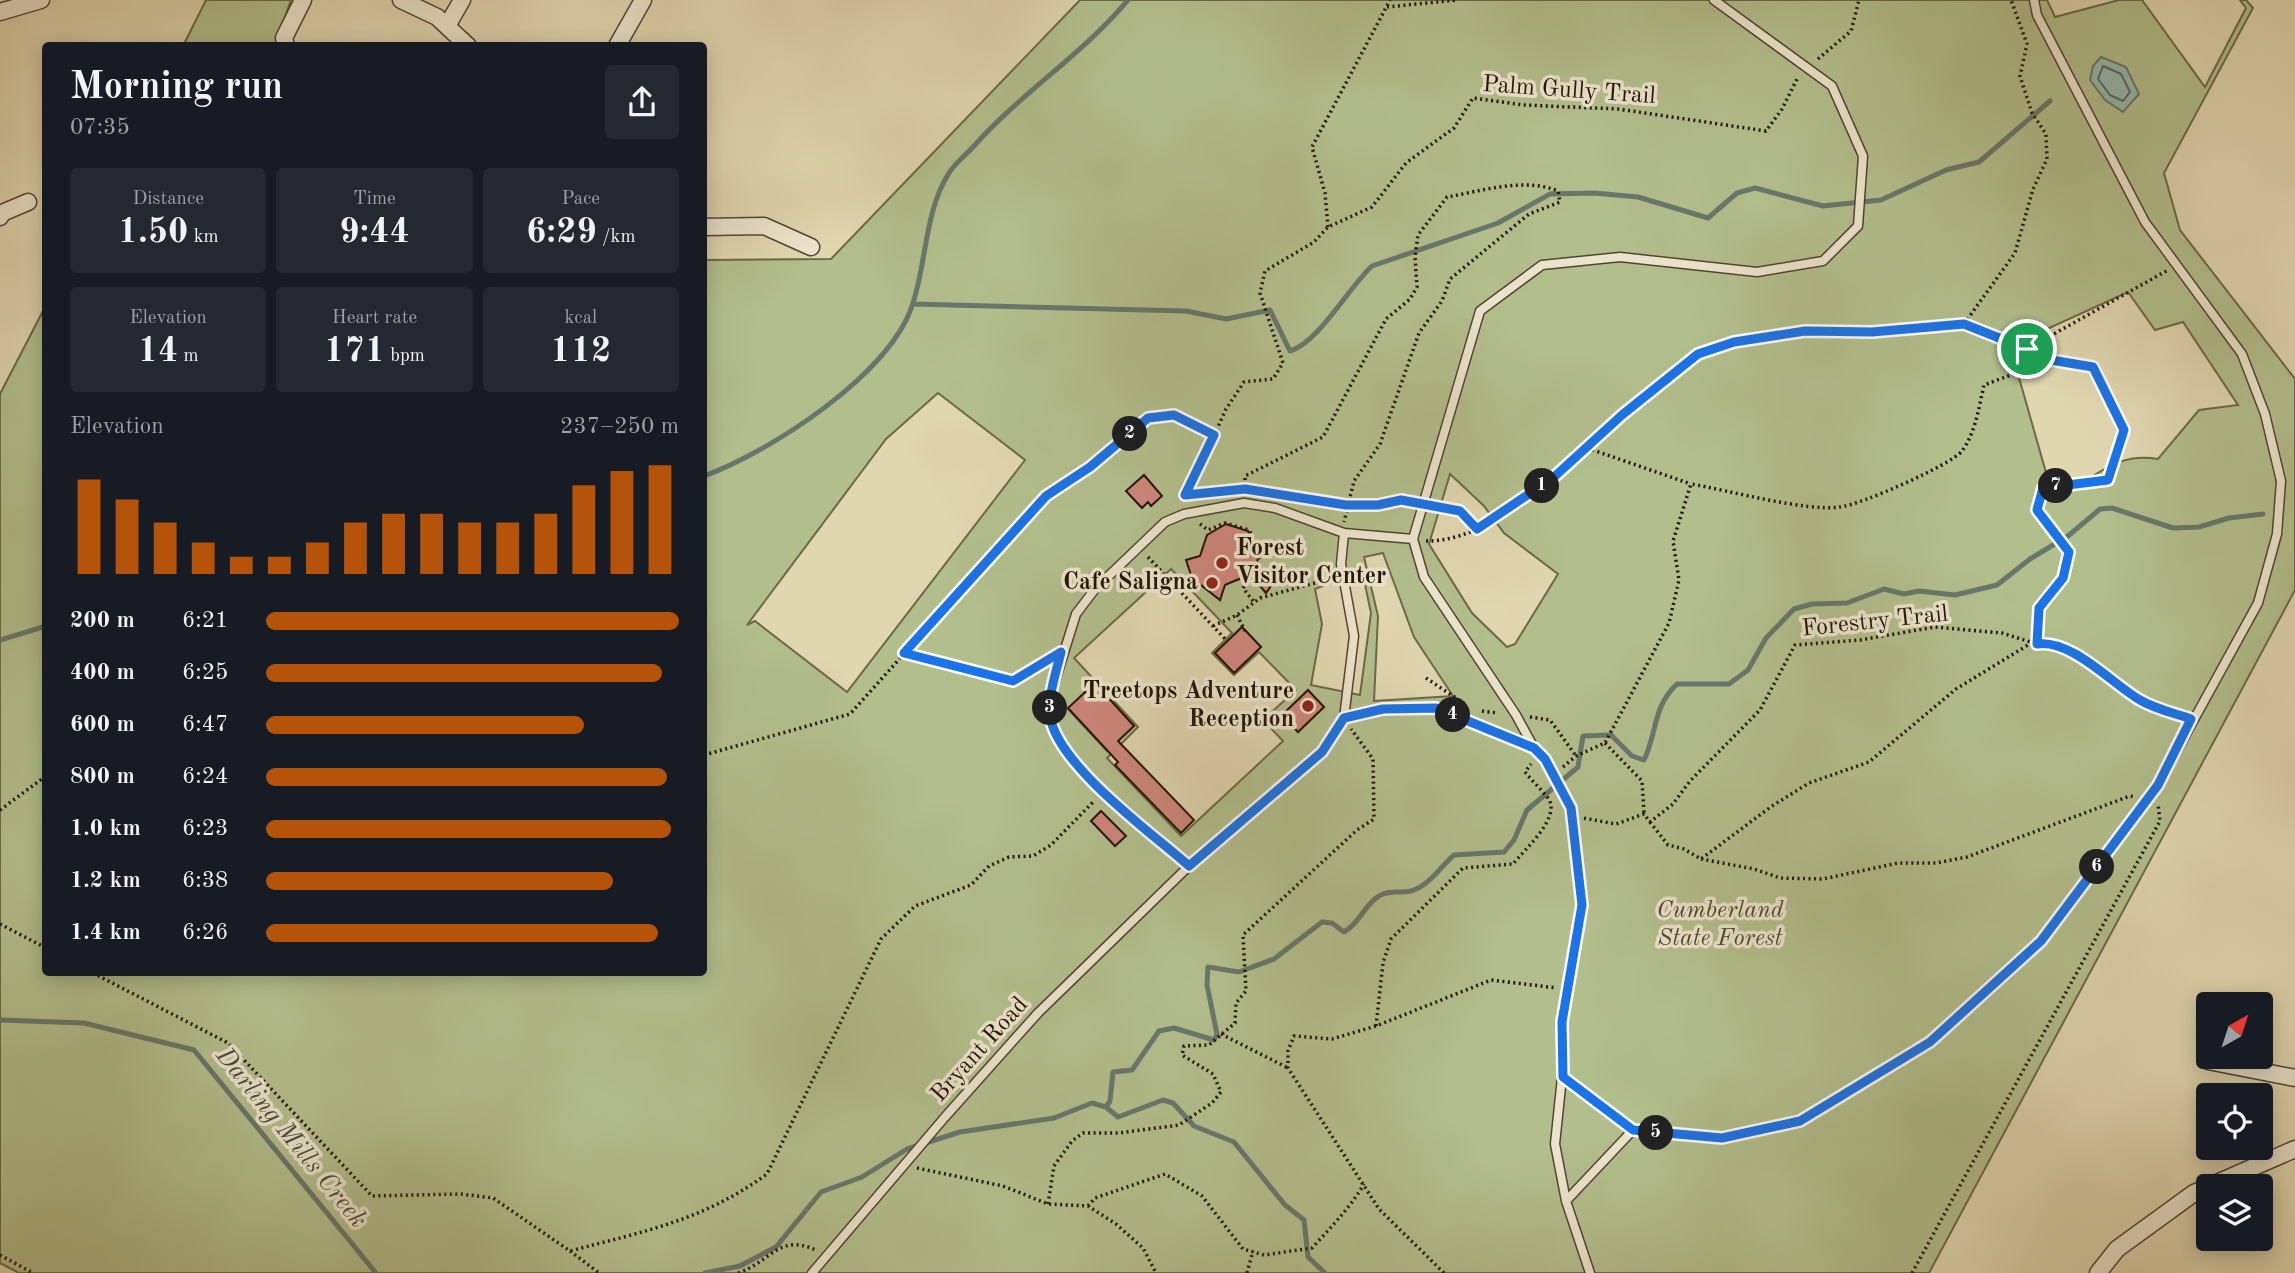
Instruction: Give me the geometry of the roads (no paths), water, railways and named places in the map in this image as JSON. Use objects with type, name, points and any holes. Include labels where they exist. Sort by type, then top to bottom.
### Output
[{"type":"street","points":[[0,12],[41,0]]},
{"type":"street","points":[[285,42],[284,38],[303,0]]},
{"type":"street","points":[[401,0],[437,17],[463,42]]},
{"type":"street","points":[[447,26],[462,0]]},
{"type":"street","points":[[619,42],[643,0]]},
{"type":"street","points":[[1,213],[28,202]]},
{"type":"street","points":[[707,227],[764,226],[811,247]]},
{"type":"street","points":[[2249,1069],[2295,1078]]},
{"type":"street","points":[[2238,1174],[2295,1149]]},
{"type":"street","points":[[2098,1273],[2117,1249],[2196,1192]]},
{"type":"lane","points":[[1590,1273],[1566,1201],[1555,1144],[1563,1077],[1562,1022],[1570,989],[1582,905],[1572,812],[1545,759],[1534,748],[1516,715],[1424,577],[1413,540],[1480,311],[1542,265],[1620,257],[1757,272],[1823,261],[1858,226],[1863,156],[1832,86],[1714,0]]},
{"type":"lane","points":[[1563,1077],[1633,1130],[1722,1138],[1800,1121],[1930,1042],[2041,941],[2158,785],[2191,719],[2258,603],[2277,534],[2281,481],[2265,414],[2242,354],[2145,222],[2037,15],[2034,0]]},
{"type":"lane","points":[[1189,866],[1103,791],[1058,739],[1050,717],[1051,694],[1061,652],[1076,614],[1095,589],[1165,522],[1186,513],[1244,503],[1275,508],[1344,533],[1413,540]]},
{"type":"lane","points":[[1344,533],[1343,575],[1354,636],[1344,718],[1383,709],[1436,708],[1534,748]]},
{"type":"lane","points":[[964,670],[1013,681],[1061,652]]},
{"type":"lane","name":"Bryant Road","points":[[812,1273],[1038,1013],[1189,866],[1322,752],[1344,718]]},
{"type":"lane","points":[[1566,1201],[1633,1130]]},
{"type":"water","points":[[2101,57],[2126,67],[2139,94],[2123,112],[2105,100],[2090,80],[2093,66]]},
{"type":"waterway","points":[[707,475],[731,465],[793,430],[853,384],[879,358],[899,332],[912,306],[930,221],[941,188],[951,169],[1012,108],[1092,38],[1128,0]]},
{"type":"waterway","points":[[913,304],[1186,311],[1226,319],[1270,310],[1290,351],[1301,346],[1322,326],[1372,266],[1498,223],[1550,194],[1594,193],[1638,197],[1708,218],[1737,193],[1755,188],[1823,206],[1881,200],[1946,170],[1979,162],[2050,101]]},
{"type":"waterway","points":[[705,1273],[740,1266],[776,1247],[821,1192],[862,1177],[907,1149],[960,1132],[1054,1118],[1092,1103],[1106,1107],[1110,1101],[1113,1072],[1132,1070],[1159,1031],[1174,1028],[1214,1040],[1217,1034],[1207,985],[1208,967],[1239,972],[1274,959],[1322,922],[1332,923],[1344,932],[1379,896],[1417,889],[1429,881],[1454,855],[1504,852],[1514,840],[1527,810],[1578,767],[1583,736],[1611,735],[1632,756],[1644,760],[1659,711],[1677,684],[1729,684],[1748,670],[1766,638],[1794,609],[1812,604],[1847,603],[1884,589],[1904,594],[1919,591],[1955,595],[1997,585],[2030,559],[2068,536],[2100,509],[2112,508],[2173,528],[2199,527],[2229,518],[2263,514]]},
{"type":"waterway","points":[[0,640],[42,627]]},
{"type":"waterway","name":"Darling Mills Creek","points":[[0,1020],[84,1023],[194,1050],[376,1273]]},
{"type":"waterway","points":[[1106,1107],[1118,1117],[1163,1100],[1173,1103],[1194,1126],[1234,1142],[1285,1205],[1304,1220],[1308,1257],[1325,1273]]},
{"type":"place","name":"Forest Visitor Center","points":[[1222,563]]},
{"type":"place","name":"Cafe Saligna","points":[[1212,583]]},
{"type":"place","name":"Treetops Adventure Reception","points":[[1308,706]]},
{"type":"park label","name":"Cumberland State Forest","points":[[1720,925]]}]
